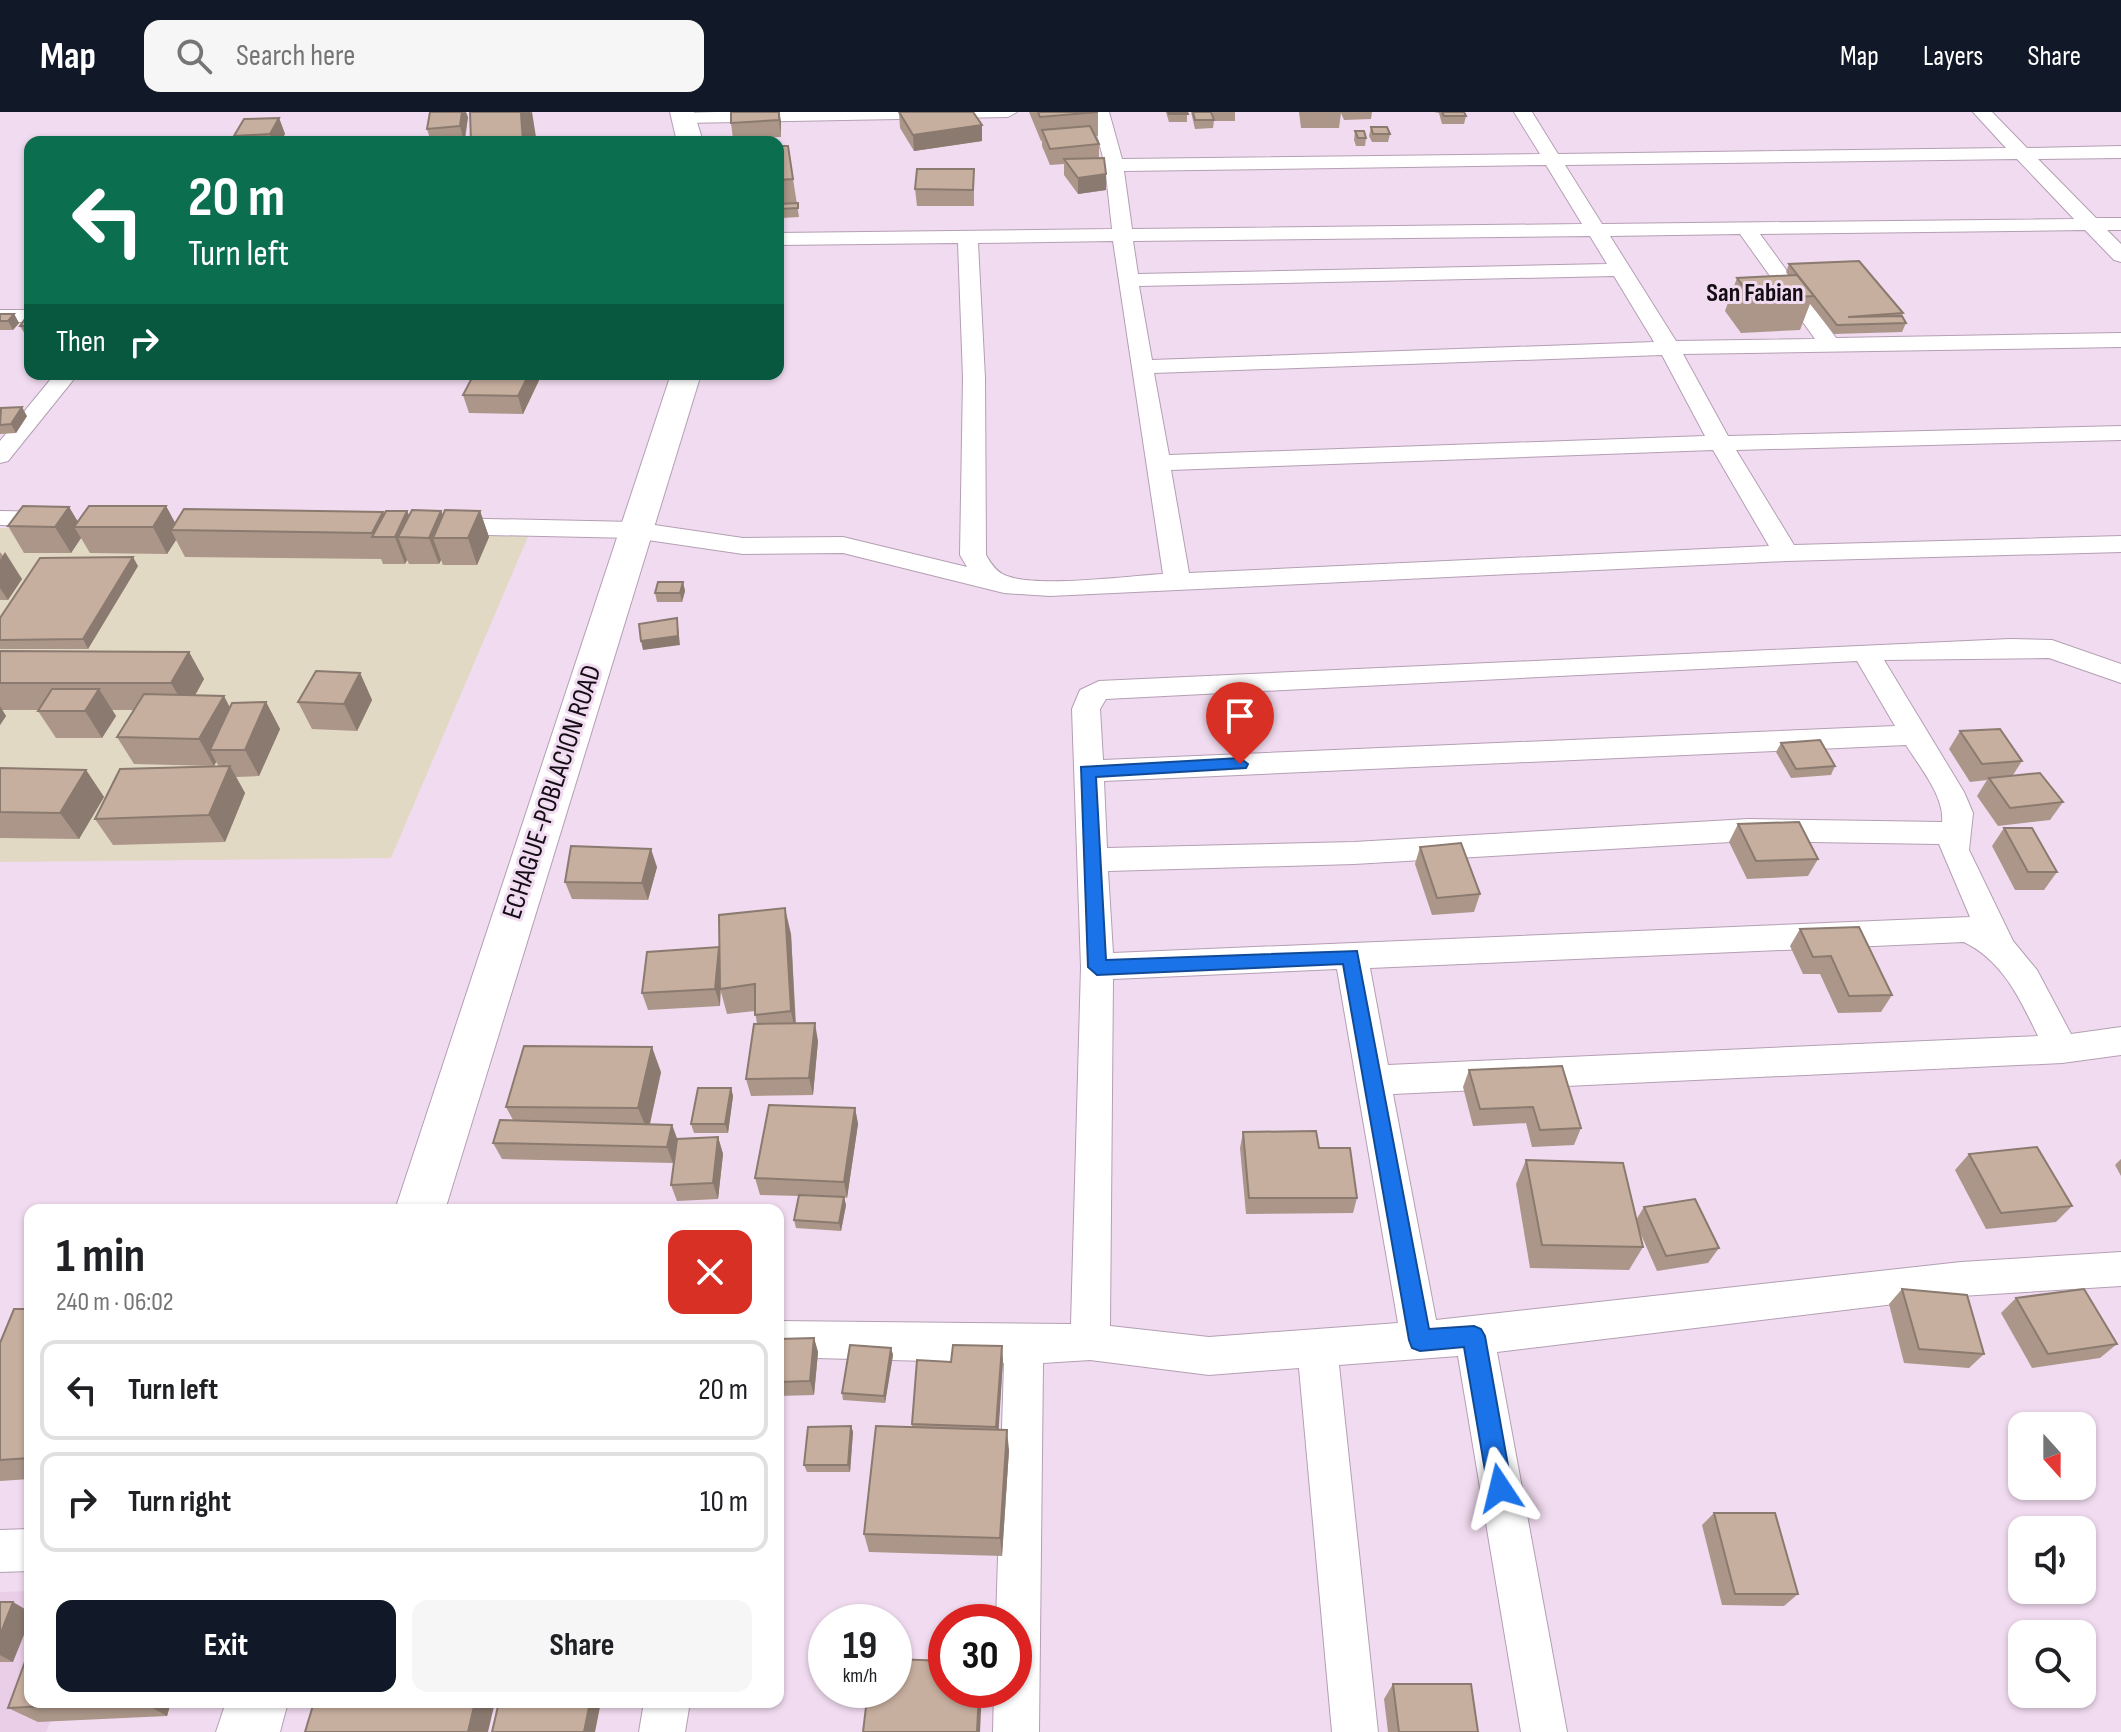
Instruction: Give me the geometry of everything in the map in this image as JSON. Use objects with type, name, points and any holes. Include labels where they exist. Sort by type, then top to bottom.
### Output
[{"type":"main road","name":"ECHAGUE-POBLACION ROAD","points":[[422,1204],[684,380]]},
{"type":"main road","points":[[248,1732],[255,1708]]},
{"type":"street","points":[[685,124],[1008,112]]},
{"type":"street","points":[[1100,112],[1114,165],[1128,280],[1177,580]]},
{"type":"street","points":[[1523,112],[1593,230],[1669,348],[1720,443],[1786,553]]},
{"type":"street","points":[[1982,112],[2121,256]]},
{"type":"street","points":[[1114,165],[2121,152]]},
{"type":"street","points":[[784,239],[968,240],[2121,224]]},
{"type":"street","points":[[1746,228],[1830,345]]},
{"type":"street","points":[[968,240],[974,378],[973,555],[986,578]]},
{"type":"street","points":[[1128,280],[1618,270]]},
{"type":"street","points":[[0,316],[24,316]]},
{"type":"street","points":[[1142,367],[1669,348],[2121,340]]},
{"type":"street","points":[[0,456],[62,380]]},
{"type":"street","points":[[1156,463],[1720,443],[2121,433]]},
{"type":"street","points":[[0,518],[79,519]]},
{"type":"street","points":[[412,526],[634,530],[743,546],[843,545],[947,572],[986,578],[1006,586],[1050,588],[1786,553],[2121,544]]},
{"type":"street","points":[[1090,1342],[1097,967],[1094,860],[1087,771],[1086,709],[1090,697],[1110,687],[1865,652],[2052,649],[2121,674]]},
{"type":"street","points":[[1865,652],[1949,792],[1958,813],[1954,850],[1999,945],[2018,967],[2062,1049]]},
{"type":"street","points":[[1087,771],[1914,735]]},
{"type":"street","points":[[1094,860],[1354,853],[1748,830],[1955,833]]},
{"type":"street","points":[[1097,967],[1947,929],[1968,929],[1999,945]]},
{"type":"street","points":[[1351,956],[1420,1340]]},
{"type":"street","points":[[1373,1080],[2062,1049],[2121,1041]]},
{"type":"street","points":[[784,1339],[1024,1345],[1090,1342],[1209,1356],[1474,1336],[1961,1279],[2121,1269]]},
{"type":"street","points":[[1474,1336],[1544,1732]]},
{"type":"street","points":[[1016,1732],[1024,1345]]},
{"type":"street","points":[[1317,1348],[1355,1732]]},
{"type":"street","points":[[0,1551],[24,1550]]},
{"type":"street","points":[[662,1732],[666,1708]]},
{"type":"shaded area","points":[[0,528],[530,532],[391,858],[0,862]]},
{"type":"shaded area","points":[[24,1591],[24,1708],[56,1708],[46,1732],[0,1732],[0,1592]]},
{"type":"building","points":[[430,112],[462,112],[460,126],[427,129]]},
{"type":"building","points":[[470,112],[530,112],[521,114],[523,136],[471,136]]},
{"type":"building","points":[[731,112],[779,112],[779,120],[731,123]]},
{"type":"building","points":[[899,112],[973,112],[982,125],[913,135]]},
{"type":"building","points":[[1038,112],[1098,112],[1040,117]]},
{"type":"building","points":[[1193,112],[1211,112],[1214,120],[1195,120]]},
{"type":"building","points":[[1442,112],[1464,112],[1466,116],[1444,116]]},
{"type":"building","points":[[279,118],[270,134],[234,136],[244,119]]},
{"type":"building","points":[[1090,126],[1099,144],[1050,149],[1042,130]]},
{"type":"building","points":[[1371,127],[1387,127],[1390,134],[1373,134]]},
{"type":"building","points":[[1355,131],[1364,131],[1366,138],[1358,138]]},
{"type":"building","points":[[784,146],[788,146],[793,179],[784,180]]},
{"type":"building","points":[[1104,158],[1106,174],[1078,178],[1064,159]]},
{"type":"building","points":[[917,169],[974,169],[973,190],[915,189]]},
{"type":"building","points":[[798,203],[798,208],[784,209],[784,204]]},
{"type":"building","points":[[1859,261],[1903,313],[1848,317],[1902,316],[1906,323],[1837,325],[1789,264]]},
{"type":"building","points":[[1797,275],[1814,296],[1753,299],[1737,278]]},
{"type":"building","points":[[0,314],[14,314],[8,321],[0,321]]},
{"type":"building","points":[[471,380],[526,380],[518,396],[463,395]]},
{"type":"building","points":[[22,407],[11,424],[0,425],[1,408]]},
{"type":"building","points":[[23,506],[69,507],[55,527],[8,526]]},
{"type":"building","points":[[89,506],[166,506],[153,527],[74,527]]},
{"type":"building","points":[[184,509],[383,512],[372,533],[171,530]]},
{"type":"building","points":[[412,510],[441,511],[429,538],[398,537]]},
{"type":"building","points":[[445,510],[480,511],[468,538],[433,538]]},
{"type":"building","points":[[386,511],[407,511],[395,537],[372,537]]},
{"type":"building","points":[[133,557],[83,639],[0,640],[0,618],[40,558]]},
{"type":"building","points":[[658,582],[683,582],[680,593],[655,593]]},
{"type":"building","points":[[677,618],[678,636],[641,641],[639,624]]},
{"type":"building","points":[[0,651],[189,652],[171,683],[0,683]]},
{"type":"building","points":[[316,671],[360,673],[344,704],[298,702]]},
{"type":"building","points":[[52,689],[99,689],[85,711],[38,711]]},
{"type":"building","points":[[144,694],[224,696],[199,739],[117,737]]},
{"type":"building","points":[[266,702],[245,750],[210,750],[232,703]]},
{"type":"building","points":[[2000,729],[2022,761],[1982,764],[1960,731]]},
{"type":"building","points":[[1820,740],[1835,766],[1796,769],[1781,743]]},
{"type":"building","points":[[230,766],[209,815],[95,819],[120,769]]},
{"type":"building","points":[[0,768],[86,770],[60,813],[0,812]]},
{"type":"building","points":[[2040,773],[2063,802],[2010,808],[1989,778]]},
{"type":"building","points":[[1799,822],[1818,859],[1756,861],[1738,824]]},
{"type":"building","points":[[2004,828],[2032,828],[2057,872],[2028,872]]},
{"type":"building","points":[[1461,843],[1480,894],[1437,898],[1420,847]]},
{"type":"building","points":[[571,846],[651,849],[642,883],[565,882]]},
{"type":"building","points":[[785,908],[791,1011],[755,1015],[755,984],[720,989],[719,915]]},
{"type":"building","points":[[1859,927],[1892,995],[1849,996],[1831,956],[1813,957],[1800,929]]},
{"type":"building","points":[[719,947],[715,989],[642,993],[647,952]]},
{"type":"building","points":[[815,1023],[809,1078],[746,1079],[754,1024]]},
{"type":"building","points":[[524,1046],[652,1047],[638,1108],[506,1107]]},
{"type":"building","points":[[1562,1066],[1581,1128],[1540,1130],[1533,1107],[1480,1109],[1469,1070]]},
{"type":"building","points":[[698,1088],[731,1088],[725,1124],[691,1124]]},
{"type":"building","points":[[769,1105],[855,1108],[844,1182],[755,1178]]},
{"type":"building","points":[[500,1120],[672,1125],[667,1147],[493,1143]]},
{"type":"building","points":[[1316,1131],[1319,1148],[1350,1148],[1357,1198],[1249,1198],[1243,1132]]},
{"type":"building","points":[[718,1137],[713,1183],[671,1185],[677,1139]]},
{"type":"building","points":[[2037,1147],[2072,1206],[2001,1213],[1969,1154]]},
{"type":"building","points":[[1526,1160],[1623,1163],[1643,1247],[1542,1245]]},
{"type":"building","points":[[799,1195],[844,1197],[839,1223],[794,1220]]},
{"type":"building","points":[[1695,1199],[1719,1248],[1666,1256],[1644,1207]]},
{"type":"building","points":[[1902,1289],[1967,1295],[1984,1354],[1919,1349]]},
{"type":"building","points":[[2084,1289],[2117,1344],[2048,1354],[2016,1298]]},
{"type":"building","points":[[14,1309],[24,1309],[24,1458],[0,1460],[0,1343]]},
{"type":"building","points":[[814,1338],[810,1381],[784,1382],[784,1339]]},
{"type":"building","points":[[850,1345],[891,1348],[884,1396],[842,1393]]},
{"type":"building","points":[[953,1345],[1002,1346],[996,1427],[912,1424],[917,1360],[951,1362]]},
{"type":"building","points":[[851,1426],[848,1465],[804,1465],[808,1427]]},
{"type":"building","points":[[876,1426],[1007,1430],[1000,1538],[864,1534]]},
{"type":"building","points":[[1714,1513],[1775,1513],[1798,1594],[1735,1594]]},
{"type":"building","points":[[0,1602],[13,1602],[0,1635]]},
{"type":"building","points":[[912,1660],[928,1660],[928,1708],[978,1708],[977,1732],[863,1732],[866,1708],[912,1708]]},
{"type":"building","points":[[24,1664],[24,1707],[8,1708]]},
{"type":"building","points":[[1393,1684],[1471,1684],[1478,1732],[1399,1732]]},
{"type":"building","points":[[312,1708],[474,1708],[468,1732],[305,1732]]},
{"type":"building","points":[[498,1708],[589,1708],[584,1732],[492,1732]]},
{"type":"district","name":"San Fabian","points":[[1755,293]]},
{"type":"route","points":[[1240,764],[1087,771],[1094,860],[1097,967],[1351,956],[1420,1340],[1474,1336],[1500,1488]]}]
